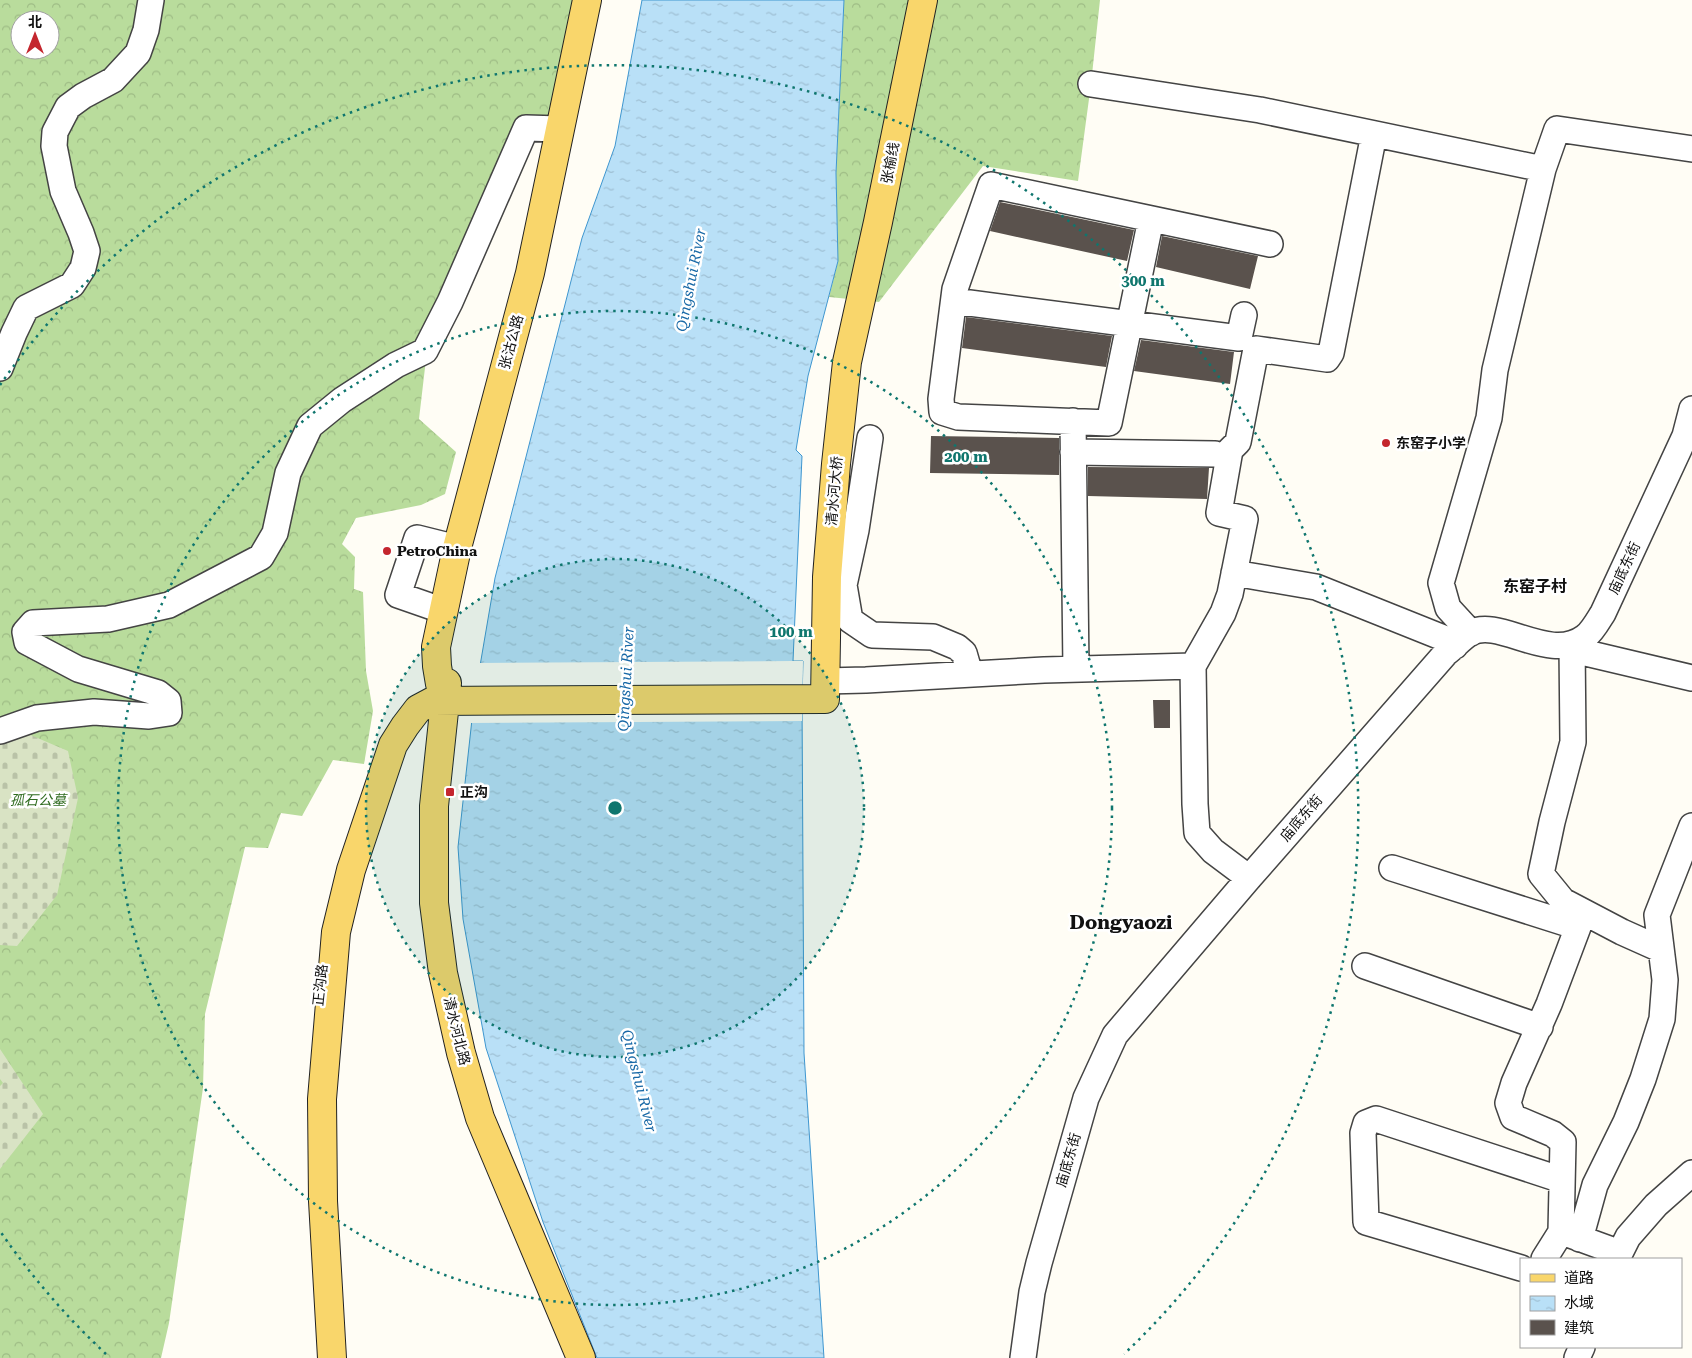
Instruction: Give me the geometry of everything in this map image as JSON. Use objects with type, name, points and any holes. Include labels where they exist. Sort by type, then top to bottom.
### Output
[{"type":"main road","name":"张沽公路","points":[[440,691],[436,647],[457,548],[530,273],[587,0]]},
{"type":"main road","name":"张榆线","points":[[854,326],[878,222],[923,0]]},
{"type":"main road","name":"清水河大桥","points":[[816,684],[836,464],[847,362],[854,326]]},
{"type":"main road","name":"正沟路","points":[[319,1358],[311,1199],[311,1100],[320,976],[327,927],[383,740],[399,708],[421,687],[440,691],[474,693],[816,684]]},
{"type":"main road","name":"正沟路","points":[[332,1358],[323,1201],[322,1099],[336,932],[351,870],[394,745],[418,709],[440,691]]},
{"type":"main road","name":"清水河北路","points":[[440,691],[425,759],[422,818],[423,904],[431,975],[450,1055],[471,1123],[567,1358]]},
{"type":"main road","name":"清水河北路","points":[[440,691],[434,806],[434,903],[443,973],[461,1053],[480,1118],[581,1358]]},
{"type":"street","points":[[0,368],[26,308],[72,285],[84,268],[87,251],[63,192],[54,146],[54,132],[68,107],[83,96],[113,80],[138,53],[146,30],[151,0]]},
{"type":"street","points":[[1091,84],[1260,110],[1543,169]]},
{"type":"street","points":[[0,731],[37,718],[94,712],[148,716],[169,713],[168,701],[158,693],[78,669],[27,642],[25,632],[33,623],[108,619],[169,605],[261,556],[275,533],[288,473],[310,426],[342,400],[396,365],[425,351],[450,302],[526,128],[560,129]]},
{"type":"street","points":[[1463,639],[1448,608],[1441,583],[1489,418],[1495,370],[1543,169],[1557,129],[1692,148]]},
{"type":"street","points":[[1249,878],[1213,851],[1198,833],[1194,804],[1193,666],[1223,613],[1230,594],[1245,519],[1219,513],[1230,450],[1238,442],[1256,349],[1327,359],[1331,353],[1374,134]]},
{"type":"street","points":[[1151,219],[1109,423],[958,417],[942,412],[941,399],[956,290],[991,185],[1270,244]]},
{"type":"street","points":[[954,300],[1129,325],[1239,338],[1244,316]]},
{"type":"street","name":"庙底东街","points":[[1572,645],[1586,636],[1603,613],[1685,436],[1692,409]]},
{"type":"street","points":[[1073,421],[1076,669]]},
{"type":"street","points":[[870,438],[856,530],[844,585],[850,620],[872,635],[933,637],[956,647],[964,654],[970,674]]},
{"type":"street","points":[[1073,452],[1215,454]]},
{"type":"street","points":[[444,611],[398,595],[417,538],[457,548]]},
{"type":"street","points":[[1234,573],[1316,587],[1446,639],[1463,639],[1488,630],[1548,646],[1572,645],[1586,653],[1692,678]]},
{"type":"street","name":"庙底东街","points":[[1023,1358],[1032,1292],[1039,1263],[1086,1098],[1115,1035],[1249,878],[1446,653],[1463,639]]},
{"type":"street","points":[[1572,645],[1573,742],[1552,822],[1541,874],[1563,901],[1622,932],[1660,949]]},
{"type":"street","points":[[816,684],[836,699],[856,689],[866,680],[1076,669],[1193,666]]},
{"type":"street","points":[[1545,1258],[1571,1235],[1626,1122],[1643,1079],[1662,1019],[1665,980],[1656,915],[1692,826]]},
{"type":"street","points":[[1392,868],[1578,927],[1540,1027],[1514,1083],[1508,1102],[1513,1117],[1552,1134],[1563,1142],[1562,1180],[1571,1235]]},
{"type":"street","points":[[1365,966],[1540,1027]]},
{"type":"street","points":[[1520,1268],[1366,1222],[1362,1134],[1366,1123],[1376,1119],[1562,1180]]},
{"type":"street","points":[[1571,1235],[1619,1256],[1628,1237],[1656,1205],[1692,1173]]},
{"type":"green space","points":[[0,0],[577,0],[554,118],[518,118],[430,325],[419,419],[456,452],[445,494],[421,505],[356,518],[342,544],[355,557],[354,589],[363,592],[366,671],[373,711],[364,764],[333,760],[302,816],[281,813],[268,848],[245,847],[205,1014],[203,1088],[169,1323],[161,1358],[0,1358]]},
{"type":"green space","points":[[844,0],[1100,0],[1078,181],[983,166],[879,302],[829,297],[838,261],[836,173]]},
{"type":"green space","name":"孤石公墓","points":[[0,722],[68,751],[78,798],[57,895],[17,946],[0,945]]},
{"type":"green space","points":[[0,1049],[43,1114],[0,1169],[0,1086],[3,1083],[0,1079]]},
{"type":"water","name":"Qingshui River","points":[[642,0],[844,0],[836,173],[838,261],[808,376],[796,450],[802,456],[793,661],[803,661],[804,1053],[824,1358],[597,1358],[543,1222],[486,1048],[463,919],[458,847],[474,701],[495,578],[582,238],[615,146]]},
{"type":"pier","points":[[803,661],[802,721],[469,723],[478,663]]},
{"type":"building","points":[[1000,202],[1134,230],[1127,261],[990,231]]},
{"type":"building","points":[[1162,236],[1258,256],[1250,289],[1156,267]]},
{"type":"building","points":[[966,317],[1112,336],[1106,367],[962,348]]},
{"type":"building","points":[[1141,340],[1234,352],[1230,384],[1134,371]]},
{"type":"building","points":[[931,436],[1059,438],[1059,475],[930,473]]},
{"type":"building","points":[[1088,467],[1209,468],[1207,499],[1088,496]]},
{"type":"building","points":[[1153,700],[1170,700],[1170,728],[1154,728]]},
{"type":"place","name":"东窑子小学","points":[[1386,443]]},
{"type":"place","name":"PetroChina","points":[[387,551]]},
{"type":"place","name":"正沟","points":[[450,792]]},
{"type":"district","name":"东窑子村","points":[[1535,586]]},
{"type":"district","name":"Dongyaozi","points":[[1121,922]]}]
